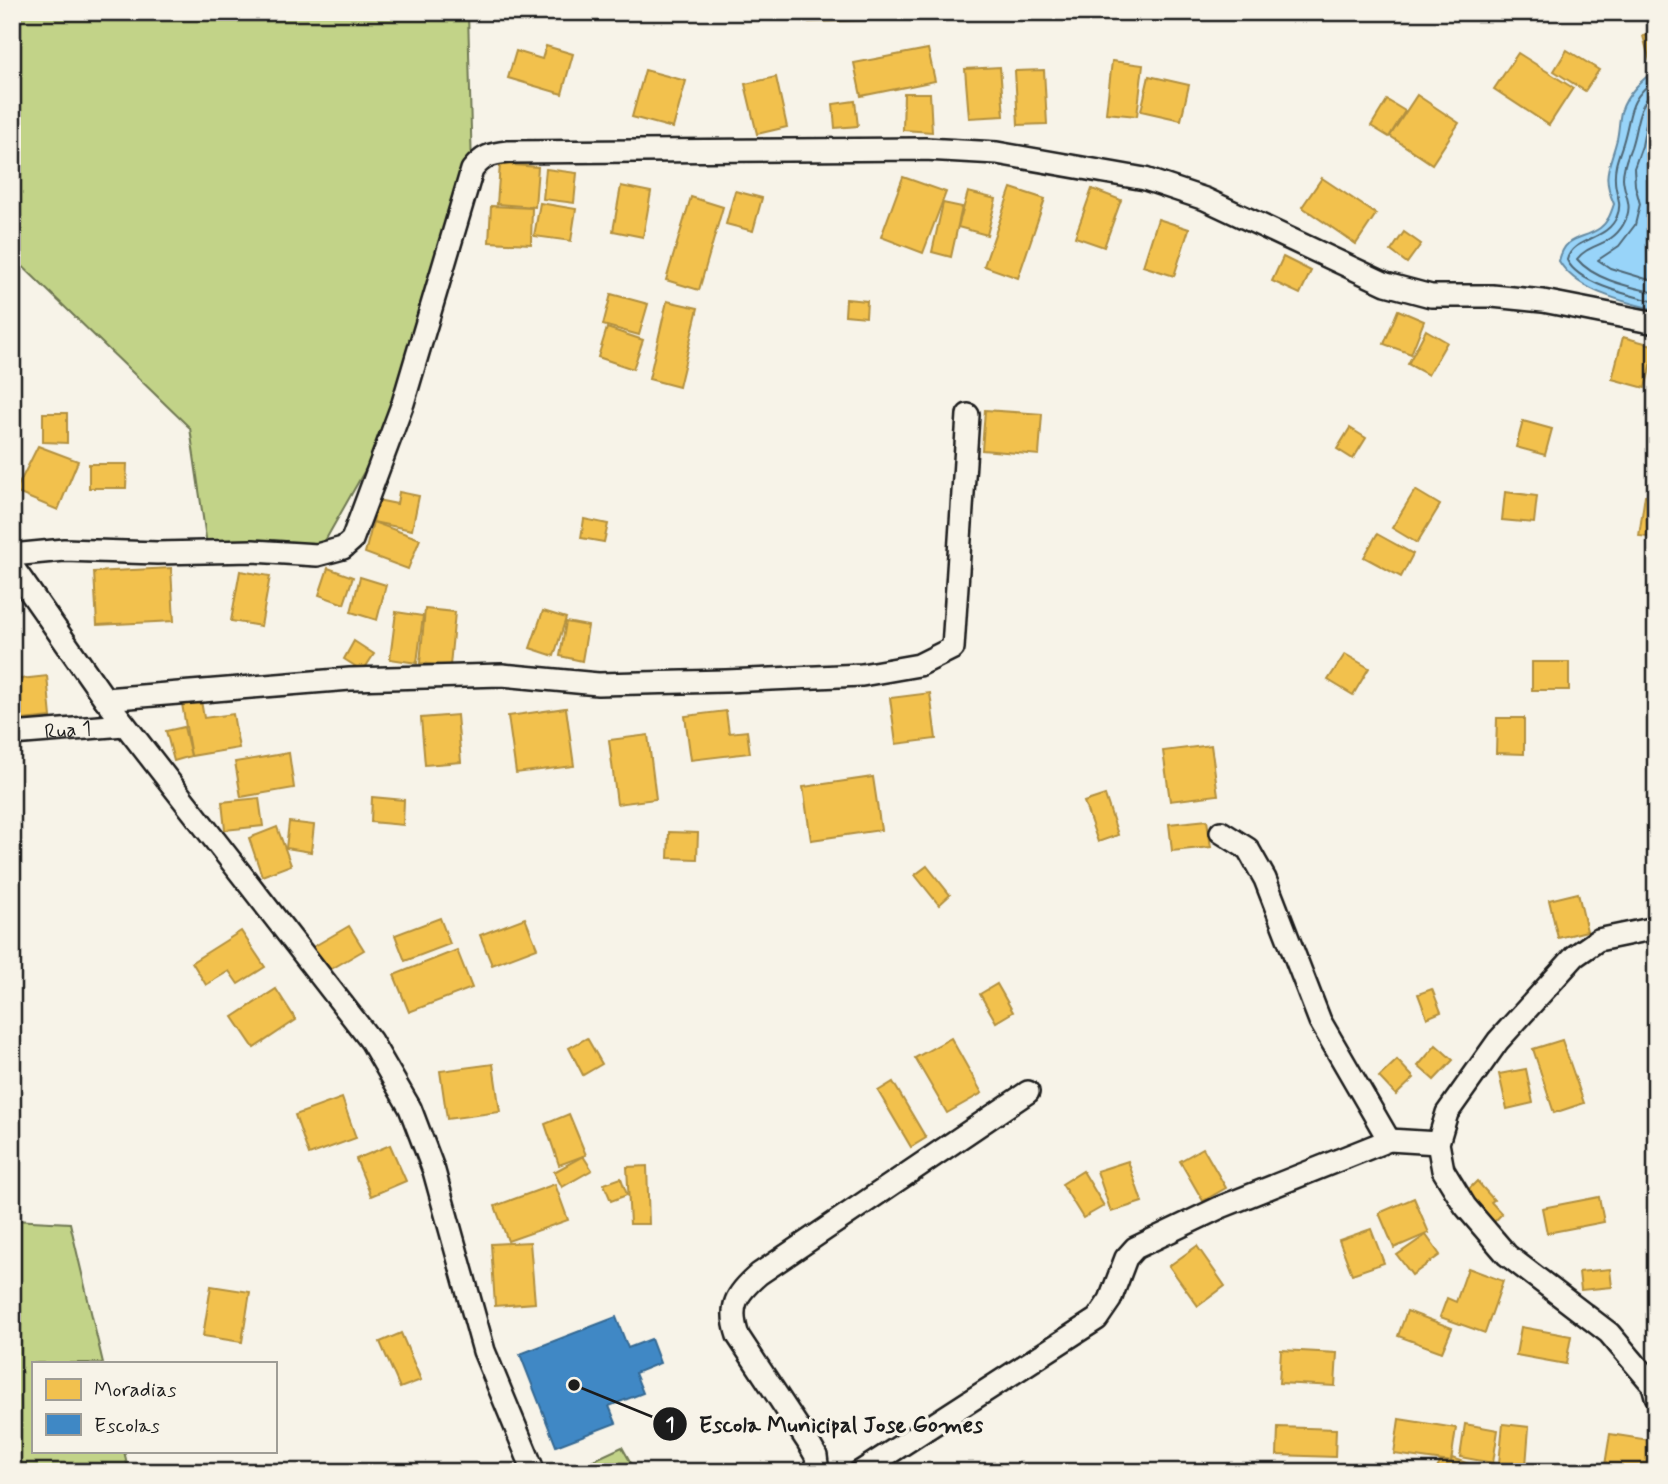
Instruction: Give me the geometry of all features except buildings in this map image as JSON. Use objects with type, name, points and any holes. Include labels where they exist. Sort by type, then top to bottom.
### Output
[{"type":"street","points":[[12,555],[64,550],[157,553],[253,551],[317,555],[343,548],[352,540],[403,403],[472,170],[480,159],[489,154],[911,149],[997,153],[1145,179],[1205,199],[1387,284],[1431,296],[1492,296],[1544,301],[1656,323]]},
{"type":"street","points":[[105,699],[350,679],[502,675],[598,684],[726,681],[862,674],[919,665],[953,648],[968,415]]},
{"type":"street","points":[[12,566],[124,725],[371,1041],[410,1108],[434,1171],[484,1351],[534,1472]]},
{"type":"street","name":"Rua 1","points":[[12,734],[124,725]]},
{"type":"street","points":[[1221,832],[1248,849],[1265,879],[1320,1021],[1389,1140]]},
{"type":"street","points":[[1656,928],[1598,940],[1575,956],[1498,1041],[1447,1113],[1438,1143],[1443,1170],[1465,1206],[1480,1224],[1507,1255],[1609,1333],[1653,1385],[1656,1396]]},
{"type":"street","points":[[818,1472],[816,1456],[808,1442],[738,1336],[733,1322],[734,1306],[741,1289],[758,1274],[1028,1092]]},
{"type":"street","points":[[860,1472],[1097,1319],[1110,1300],[1126,1258],[1135,1248],[1221,1207],[1389,1140],[1438,1143]]},
{"type":"green space","points":[[12,12],[468,12],[472,170],[403,403],[317,555],[208,552],[190,428],[12,256]]},
{"type":"green space","points":[[12,1220],[70,1223],[103,1362],[32,1362],[32,1452],[124,1452],[129,1472],[12,1472]]},
{"type":"green space","points":[[622,1447],[636,1472],[568,1472]]},
{"type":"water","points":[[1656,69],[1656,310],[1589,288],[1567,272],[1559,261],[1570,242],[1600,228],[1609,217],[1614,204],[1607,178],[1621,112],[1631,93]]},
{"type":"place","name":"Escola Municipal Jose Gomes","points":[[574,1385]]}]
